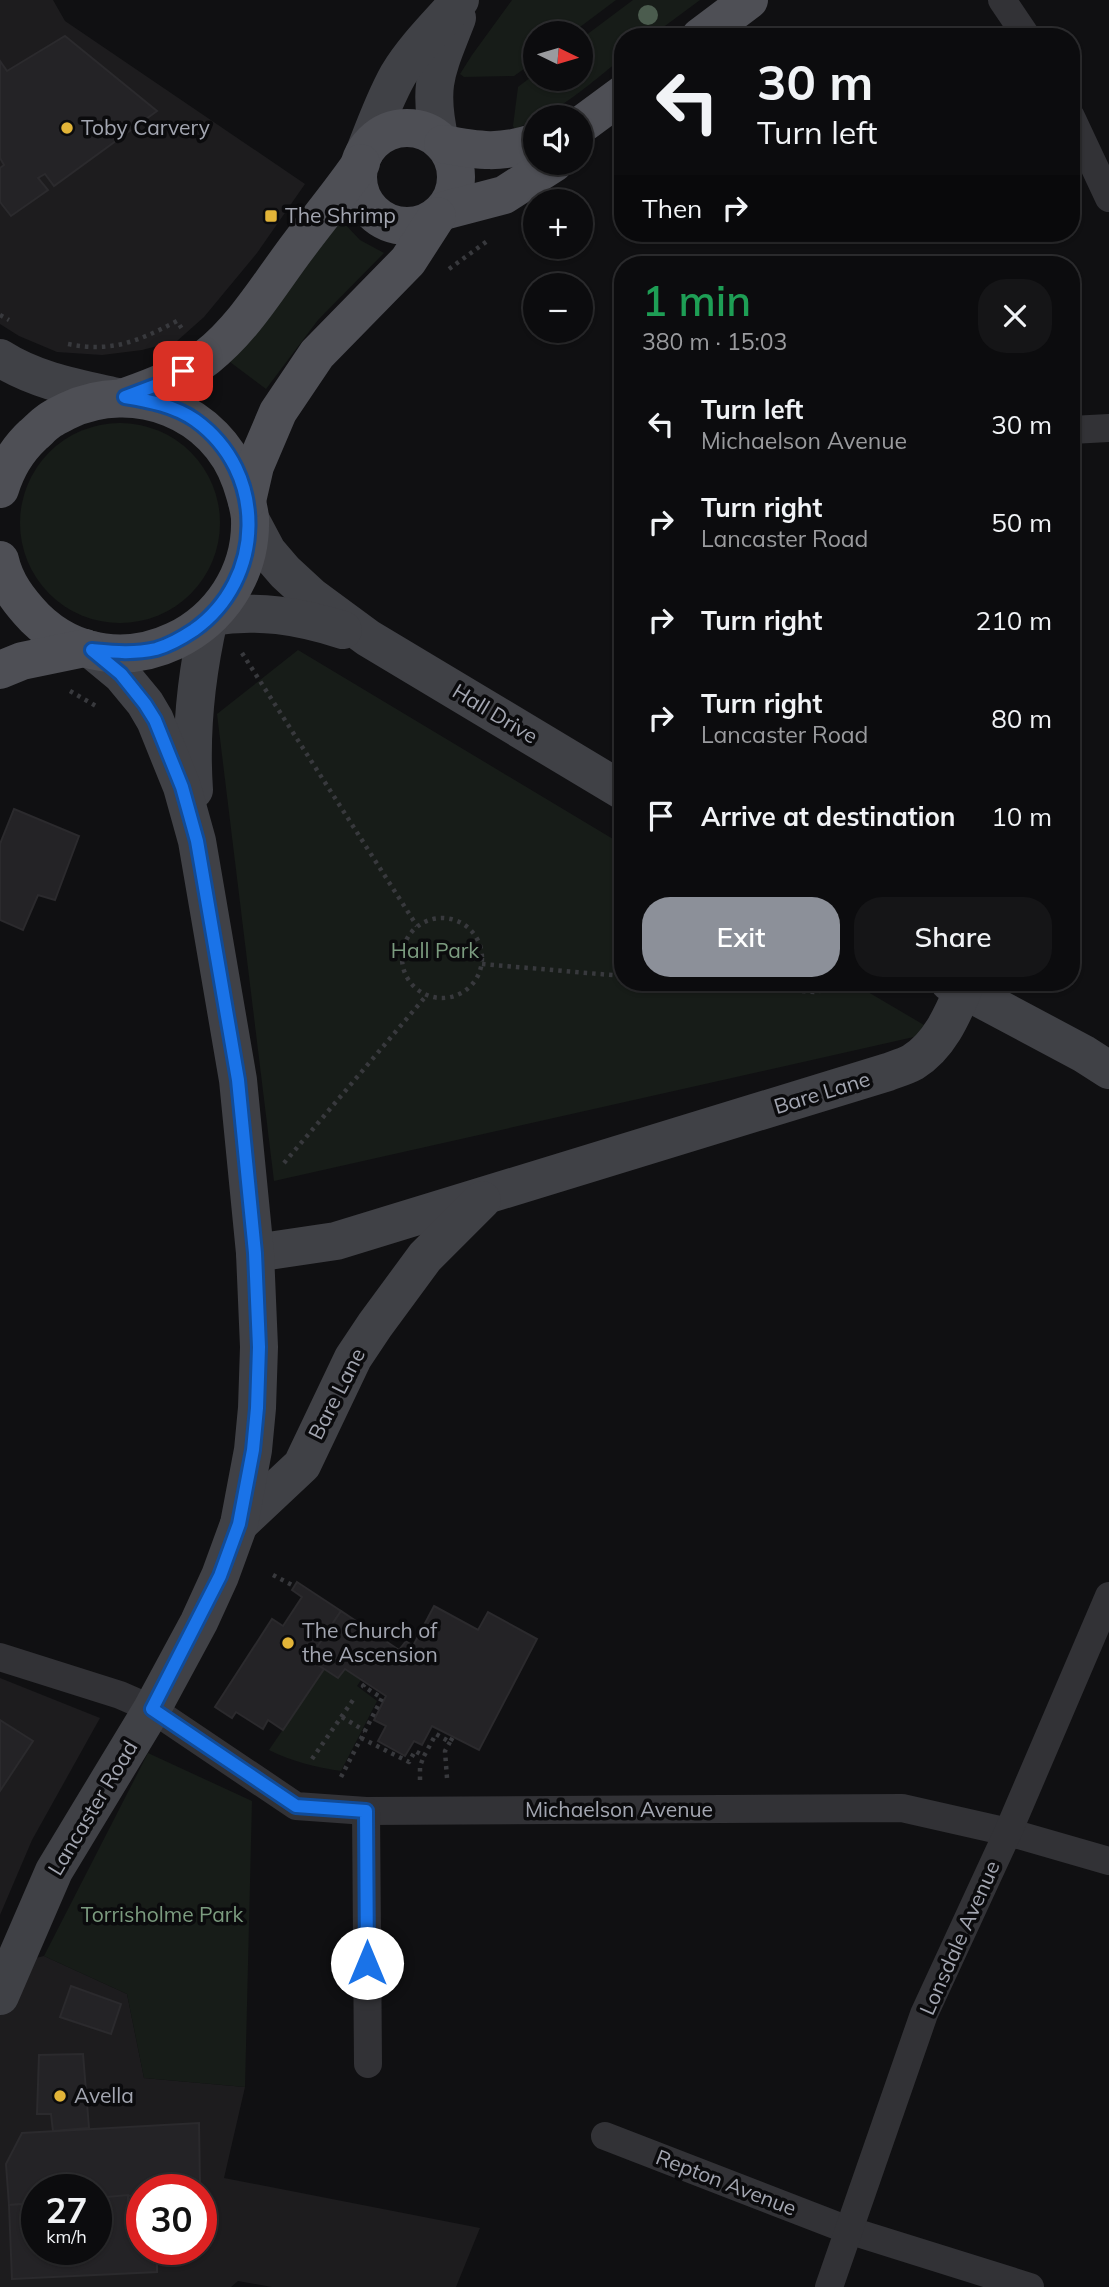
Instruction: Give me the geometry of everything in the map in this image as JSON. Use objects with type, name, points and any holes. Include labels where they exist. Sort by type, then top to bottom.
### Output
[{"type":"main road","points":[[0,670],[32,659],[88,649],[125,653],[158,648],[180,639],[210,618],[226,599],[244,561],[255,466],[278,412],[317,354],[408,261],[453,194],[456,176],[452,157],[442,142],[434,107],[434,84],[437,68],[462,0]]},
{"type":"main road","points":[[462,0],[422,42],[398,76],[382,108],[358,176],[364,200],[381,218],[402,226],[414,226],[440,213],[504,195],[535,175]]},
{"type":"main road","points":[[711,28],[749,0]]},
{"type":"main road","points":[[593,117],[614,101]]},
{"type":"main road","points":[[0,489],[20,448],[50,420],[85,403],[122,397],[162,383],[205,359],[218,348],[241,324],[300,243],[337,198],[371,144],[392,130],[416,129],[427,132],[442,142],[498,152],[523,147]]},
{"type":"main road","points":[[0,358],[20,370],[59,384],[160,403],[195,420],[219,442],[236,468],[249,510]]},
{"type":"main road","name":"Hall Drive","points":[[249,510],[267,551],[311,596],[368,638],[614,786]]},
{"type":"main road","points":[[0,560],[3,572],[20,603],[45,627],[88,649]]},
{"type":"main road","name":"Hall Drive","points":[[210,618],[233,614],[275,613],[316,621],[368,638]]},
{"type":"main road","name":"Lancaster Road","points":[[197,841],[193,774],[195,690],[210,618]]},
{"type":"main road","name":"Lancaster Road","points":[[0,1996],[54,1871],[152,1709],[220,1576],[239,1524],[253,1450],[257,1408],[259,1347],[255,1253],[238,1080],[197,841],[182,787],[155,720],[121,674],[88,649]]},
{"type":"main road","name":"Bare Lane","points":[[255,1253],[336,1241],[888,1072],[913,1062],[934,1043],[952,1016],[955,991]]},
{"type":"main road","name":"Bare Lane","points":[[965,991],[1109,1070]]},
{"type":"main road","name":"Bare Lane","points":[[239,1524],[302,1465],[353,1358],[375,1325],[425,1257],[455,1224],[486,1196]]},
{"type":"street","points":[[1002,0],[1021,28]]},
{"type":"street","points":[[1080,136],[1109,198]]},
{"type":"street","points":[[1080,430],[1109,428]]},
{"type":"street","name":"Lonsdale Avenue","points":[[829,2287],[924,2014],[1008,1832],[1109,1596]]},
{"type":"street","name":"Michaelson Avenue","points":[[0,1657],[120,1695],[152,1709],[296,1806],[366,1811],[902,1808],[1008,1832],[1109,1861]]},
{"type":"street","points":[[366,1811],[368,2064]]},
{"type":"street","name":"Repton Avenue","points":[[605,2136],[848,2230],[1030,2287]]},
{"type":"path","points":[[448,270],[499,232]]},
{"type":"path","points":[[0,315],[11,321]]},
{"type":"path","points":[[55,341],[80,346],[112,347],[142,339],[177,321],[182,329]]},
{"type":"path","points":[[237,646],[417,926]]},
{"type":"path","points":[[61,690],[73,691],[105,712]]},
{"type":"path","points":[[434,918],[448,918],[459,921],[474,934],[481,946],[482,964],[477,978],[465,992],[449,998],[426,996],[409,982],[401,960],[407,937],[417,926],[434,918]]},
{"type":"path","points":[[482,964],[614,975]]},
{"type":"path","points":[[802,991],[820,991]]},
{"type":"path","points":[[250,1204],[426,996]]},
{"type":"path","points":[[273,1575],[294,1586]]},
{"type":"path","points":[[339,1782],[382,1698],[363,1686],[366,1683]]},
{"type":"path","points":[[312,1759],[353,1700]]},
{"type":"path","points":[[342,1717],[365,1731]]},
{"type":"path","points":[[421,1784],[420,1766],[436,1734],[451,1739],[445,1751],[447,1784]]},
{"type":"path","points":[[361,1738],[409,1762],[412,1750],[424,1756]]},
{"type":"shaded area","points":[[0,0],[53,0],[65,21],[305,184],[257,253],[204,317],[177,341],[142,350],[102,355],[57,352],[19,336],[0,324]]},
{"type":"shaded area","points":[[0,1678],[100,1718],[32,1840],[0,1915]]},
{"type":"shaded area","points":[[44,1956],[127,1994],[144,2078],[245,2087],[224,2178],[480,2228],[456,2287],[272,2287],[238,2281],[231,2287],[0,2287],[0,1967]]},
{"type":"green space","points":[[512,0],[616,0],[588,21],[523,21],[523,70],[514,76],[464,77],[460,74]]},
{"type":"green space","points":[[633,0],[700,0],[662,28],[614,28],[614,64],[593,82],[593,30]]},
{"type":"green space","points":[[523,83],[523,91],[581,91],[561,105],[523,105],[523,125],[515,129],[513,126],[518,87]]},
{"type":"green space","points":[[341,220],[360,240],[384,253],[318,320],[266,389],[230,362]]},
{"type":"green space","points":[[120,423],[158,430],[191,452],[213,485],[220,523],[213,561],[191,594],[158,616],[120,623],[82,616],[49,594],[27,561],[20,523],[27,485],[49,452],[82,430]]},
{"type":"green space","name":"Hall Park","points":[[298,650],[614,840],[614,991],[866,991],[936,1032],[274,1181],[217,714]]},
{"type":"green space","points":[[324,1669],[338,1678],[345,1669],[361,1680],[357,1686],[377,1701],[341,1771],[304,1764],[269,1750]]},
{"type":"green space","name":"Torrisholme Park","points":[[148,1753],[252,1801],[245,2087],[144,2078],[127,1994],[44,1956]]},
{"type":"building","name":"Toby Carvery","points":[[65,36],[157,111],[54,186],[45,174],[38,178],[48,190],[11,216],[0,202],[0,168],[4,165],[0,158],[0,61],[7,71]]},
{"type":"building","points":[[14,809],[79,836],[55,900],[38,895],[23,930],[0,920],[0,844]]},
{"type":"building","name":"The Church of the Ascension","points":[[297,1582],[341,1611],[309,1659],[324,1669],[283,1730],[268,1720],[263,1729],[236,1712],[232,1718],[215,1707],[272,1619],[283,1626],[302,1597],[292,1590]]},
{"type":"building","points":[[434,1606],[478,1630],[488,1612],[537,1639],[479,1750],[432,1726],[422,1745],[414,1741],[405,1756],[378,1741],[386,1726],[374,1720],[386,1696],[345,1669],[338,1678],[309,1659],[341,1611],[399,1650],[406,1641],[413,1646]]},
{"type":"building","points":[[0,1720],[33,1741],[0,1791]]},
{"type":"building","points":[[71,1986],[121,2004],[111,2034],[60,2017]]},
{"type":"building","points":[[83,2054],[89,2128],[53,2131],[51,2114],[37,2114],[39,2055]]},
{"type":"building","points":[[199,2123],[200,2174],[126,2174],[126,2196],[112,2197],[112,2174],[21,2174],[21,2204],[9,2205],[6,2164],[22,2133]]},
{"type":"building","points":[[126,2195],[126,2265],[157,2265],[157,2272],[12,2279],[9,2205],[21,2204],[21,2265],[112,2265],[112,2196]]},
{"type":"place","name":"Toby Carvery","points":[[67,128]]},
{"type":"place","name":"The Shrimp","points":[[271,216]]},
{"type":"place","name":"The Church of the Ascension","points":[[288,1643]]},
{"type":"place","name":"Avella","points":[[60,2096]]},
{"type":"route","points":[[183,371],[162,383],[125,397],[160,403],[195,420],[219,442],[236,468],[247,501],[250,519],[244,561],[226,599],[209,619],[180,639],[158,648],[125,653],[92,650],[121,674],[155,720],[182,787],[197,841],[238,1080],[255,1253],[259,1347],[253,1450],[239,1524],[199,1622],[152,1709],[296,1806],[366,1811],[367,1963]]}]
